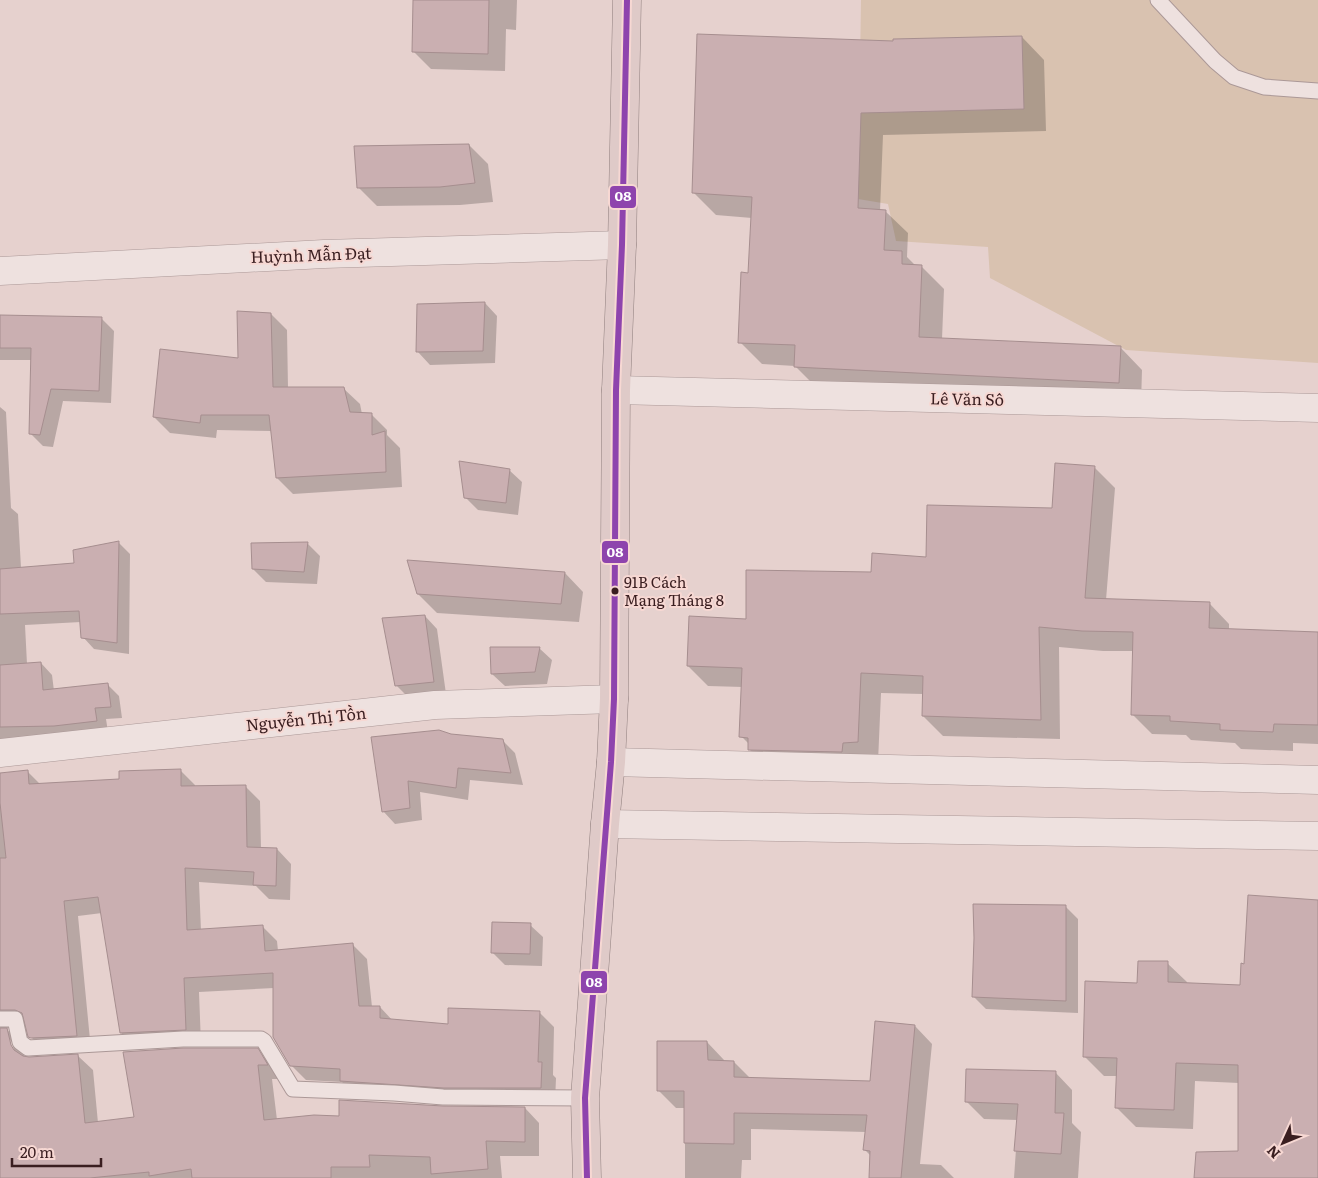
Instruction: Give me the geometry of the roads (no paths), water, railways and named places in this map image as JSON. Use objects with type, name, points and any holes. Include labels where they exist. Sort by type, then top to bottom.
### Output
[{"type":"highway","points":[[587,1178],[585,1098],[611,762],[614,699],[616,390],[622,245],[627,0]]},
{"type":"street","name":"Huỳnh Mẫn Đạt","points":[[0,271],[324,254],[622,245]]},
{"type":"street","name":"Lê Văn Sô","points":[[616,390],[1318,408]]},
{"type":"street","name":"Nguyễn Thị Tồn","points":[[0,753],[435,705],[614,699]]},
{"type":"street","points":[[611,762],[1318,780]]},
{"type":"street","points":[[605,824],[1318,836]]},
{"type":"lane","points":[[1158,0],[1215,62],[1234,77],[1264,88],[1318,91]]},
{"type":"lane","points":[[0,1019],[14,1019],[20,1042],[28,1048],[183,1039],[260,1039],[264,1041],[293,1089],[394,1092],[444,1097],[585,1098]]},
{"type":"place","name":"91B Cách Mạng Tháng 8","points":[[615,591]]}]
